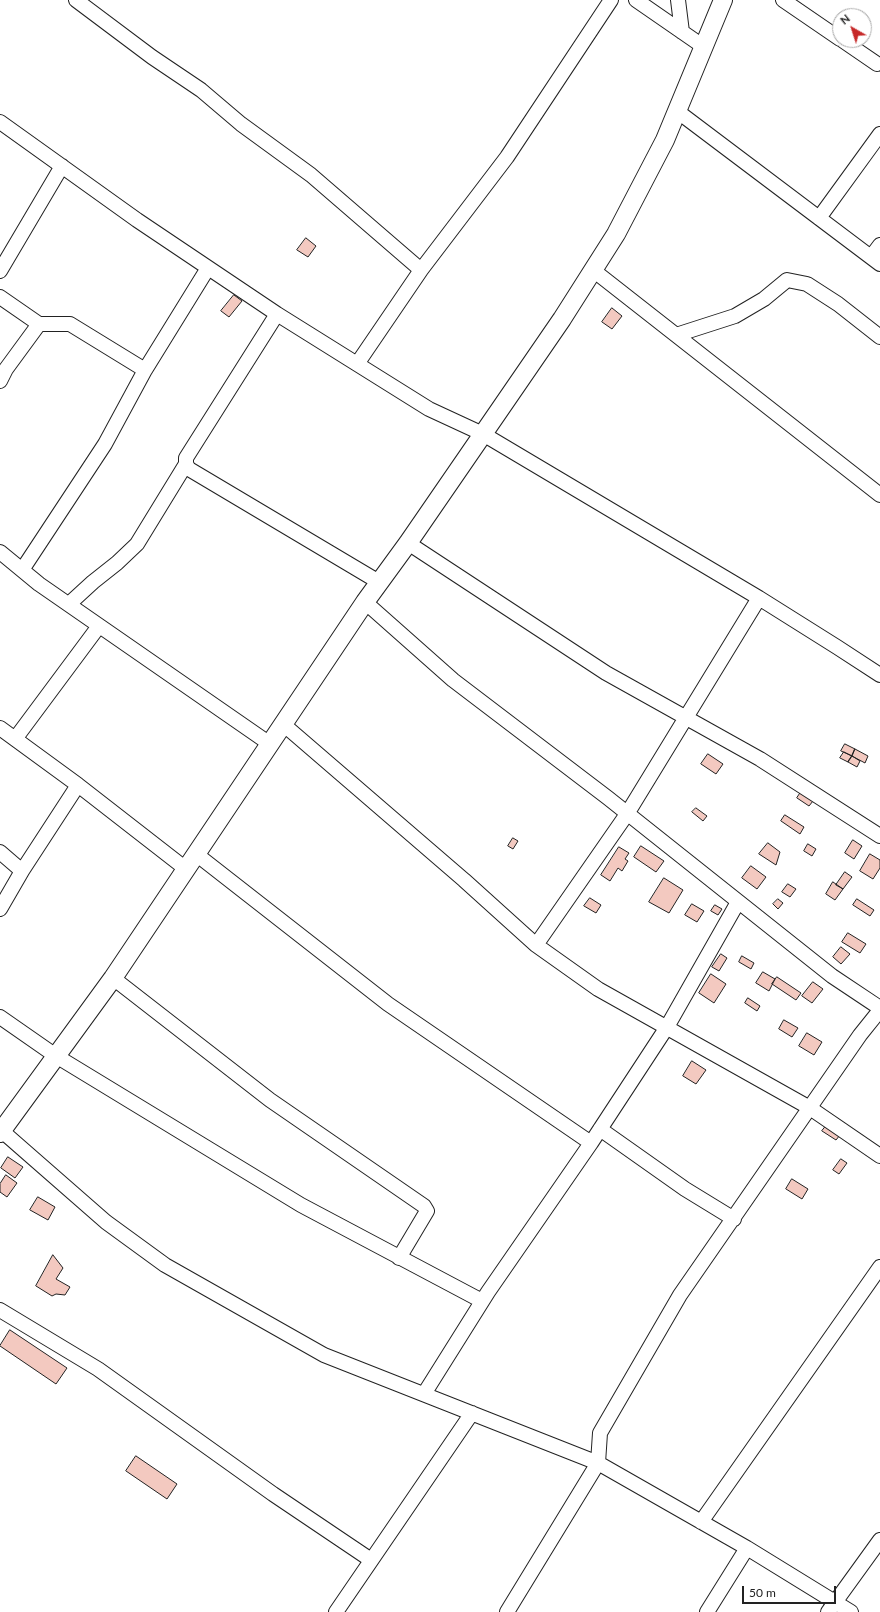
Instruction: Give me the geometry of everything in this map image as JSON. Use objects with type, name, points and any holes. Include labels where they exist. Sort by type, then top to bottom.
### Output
[{"type":"main road","points":[[3,1124],[56,1056],[113,978],[365,602],[408,543],[483,434],[593,270],[616,234],[665,140],[723,0]]},
{"type":"street","points":[[76,0],[152,57],[201,90],[241,124],[311,175],[421,270]]},
{"type":"street","points":[[357,364],[421,270],[507,157],[611,0]]},
{"type":"street","points":[[636,0],[704,46]]},
{"type":"street","points":[[678,0],[682,32]]},
{"type":"street","points":[[783,0],[832,33]]},
{"type":"street","points":[[854,48],[877,64]]},
{"type":"street","points":[[677,111],[875,260],[880,245]]},
{"type":"street","points":[[0,122],[137,220],[277,314],[429,409],[483,434],[758,598],[880,675]]},
{"type":"street","points":[[819,218],[880,134]]},
{"type":"street","points":[[0,272],[62,166]]},
{"type":"street","points":[[22,570],[105,444],[145,370],[208,268]]},
{"type":"street","points":[[593,270],[880,495]]},
{"type":"street","points":[[676,335],[735,316],[764,299],[787,280],[807,284],[838,304],[880,338]]},
{"type":"street","points":[[0,297],[39,324],[70,324],[145,370]]},
{"type":"street","points":[[69,604],[92,582],[118,563],[137,544],[186,464],[186,458],[277,314]]},
{"type":"street","points":[[0,381],[10,363],[39,324]]},
{"type":"street","points":[[186,464],[189,469],[379,582]]},
{"type":"street","points":[[408,543],[606,673],[760,759],[880,836]]},
{"type":"street","points":[[0,552],[39,584],[270,744]]},
{"type":"street","points":[[536,945],[627,814],[758,598]]},
{"type":"street","points":[[365,602],[453,680],[627,814],[832,976],[880,1009],[860,1035],[734,1220],[680,1295],[600,1433],[598,1463],[507,1612]]},
{"type":"street","points":[[15,739],[99,626]]},
{"type":"street","points":[[284,724],[464,880],[536,945],[598,989],[810,1108],[880,1156]]},
{"type":"street","points":[[0,728],[78,785],[186,869]]},
{"type":"street","points":[[0,909],[22,871],[78,785]]},
{"type":"street","points":[[0,852],[22,871]]},
{"type":"street","points":[[196,854],[388,1004],[591,1143]]},
{"type":"street","points":[[424,1394],[482,1302],[591,1143],[667,1027],[738,902]]},
{"type":"street","points":[[113,978],[270,1100],[424,1206],[426,1211],[399,1258]]},
{"type":"street","points":[[0,1017],[56,1056],[301,1205],[482,1302]]},
{"type":"street","points":[[3,1124],[106,1222],[165,1265],[324,1355],[472,1412],[598,1463],[747,1548],[832,1607],[851,1612]]},
{"type":"street","points":[[600,1129],[685,1189],[734,1220]]},
{"type":"street","points":[[701,1522],[880,1267]]},
{"type":"street","points":[[0,1310],[98,1369],[273,1494],[371,1560]]},
{"type":"street","points":[[336,1612],[472,1412]]},
{"type":"street","points":[[832,1607],[880,1540]]},
{"type":"street","points":[[707,1612],[747,1548]]},
{"type":"building","points":[[306,238],[316,246],[308,257],[297,250]]},
{"type":"building","points":[[234,295],[242,301],[229,317],[221,311]]},
{"type":"building","points":[[612,308],[622,316],[612,329],[602,322]]},
{"type":"building","points":[[845,744],[855,749],[852,756],[841,751]]},
{"type":"building","points":[[855,749],[868,756],[865,763],[852,756]]},
{"type":"building","points":[[844,752],[852,756],[848,762],[840,758]]},
{"type":"building","points":[[708,754],[723,764],[716,774],[701,764]]},
{"type":"building","points":[[852,756],[860,761],[857,767],[848,762]]},
{"type":"building","points":[[801,792],[813,801],[809,806],[797,798]]},
{"type":"building","points":[[696,808],[707,816],[703,821],[692,812]]},
{"type":"building","points":[[785,815],[804,827],[800,834],[781,821]]},
{"type":"building","points":[[513,838],[518,841],[513,849],[508,846]]},
{"type":"building","points":[[853,840],[862,846],[854,859],[845,853]]},
{"type":"building","points":[[768,843],[780,852],[776,865],[759,854]]},
{"type":"building","points":[[808,844],[816,849],[812,856],[804,851]]},
{"type":"building","points":[[641,846],[664,861],[656,872],[634,857]]},
{"type":"building","points":[[619,847],[629,853],[625,859],[628,861],[622,871],[618,868],[610,881],[601,875]]},
{"type":"building","points":[[870,854],[880,860],[880,868],[873,879],[860,871]]},
{"type":"building","points":[[751,866],[766,877],[757,889],[742,878]]},
{"type":"building","points":[[845,872],[852,877],[843,889],[836,885]]},
{"type":"building","points":[[664,878],[683,890],[669,913],[649,902]]},
{"type":"building","points":[[833,882],[843,889],[835,900],[826,894]]},
{"type":"building","points":[[788,884],[796,889],[790,897],[782,892]]},
{"type":"building","points":[[590,898],[601,905],[596,913],[584,906]]},
{"type":"building","points":[[778,899],[783,903],[778,909],[773,904]]},
{"type":"building","points":[[857,899],[874,910],[870,916],[853,905]]},
{"type":"building","points":[[692,904],[704,911],[697,922],[685,915]]},
{"type":"building","points":[[715,905],[722,909],[718,915],[711,911]]},
{"type":"building","points":[[848,933],[866,944],[860,953],[842,942]]},
{"type":"building","points":[[841,947],[850,954],[841,964],[833,957]]},
{"type":"building","points":[[721,954],[727,958],[719,971],[712,967]]},
{"type":"building","points":[[742,956],[754,963],[751,969],[739,962]]},
{"type":"building","points":[[763,972],[775,979],[769,991],[756,983]]},
{"type":"building","points":[[711,974],[726,984],[714,1003],[699,993]]},
{"type":"building","points":[[777,977],[801,993],[796,1000],[772,984]]},
{"type":"building","points":[[813,982],[823,989],[812,1003],[802,996]]},
{"type":"building","points":[[748,998],[760,1006],[757,1011],[745,1003]]},
{"type":"building","points":[[784,1020],[798,1028],[792,1037],[779,1029]]},
{"type":"building","points":[[807,1033],[822,1042],[814,1055],[799,1046]]},
{"type":"building","points":[[692,1061],[706,1070],[696,1084],[683,1076]]},
{"type":"building","points":[[826,1126],[840,1135],[836,1140],[822,1131]]},
{"type":"building","points":[[8,1157],[23,1167],[15,1178],[1,1168]]},
{"type":"building","points":[[841,1159],[847,1163],[839,1174],[833,1170]]},
{"type":"building","points":[[6,1175],[17,1183],[7,1197],[0,1192],[0,1184]]},
{"type":"building","points":[[792,1179],[808,1189],[802,1199],[786,1189]]},
{"type":"building","points":[[38,1197],[55,1207],[48,1220],[30,1210]]},
{"type":"building","points":[[53,1255],[63,1268],[56,1279],[70,1287],[65,1295],[56,1294],[52,1296],[36,1286]]},
{"type":"building","points":[[10,1330],[67,1368],[56,1384],[0,1346]]},
{"type":"building","points":[[136,1456],[177,1484],[167,1499],[126,1471]]}]
